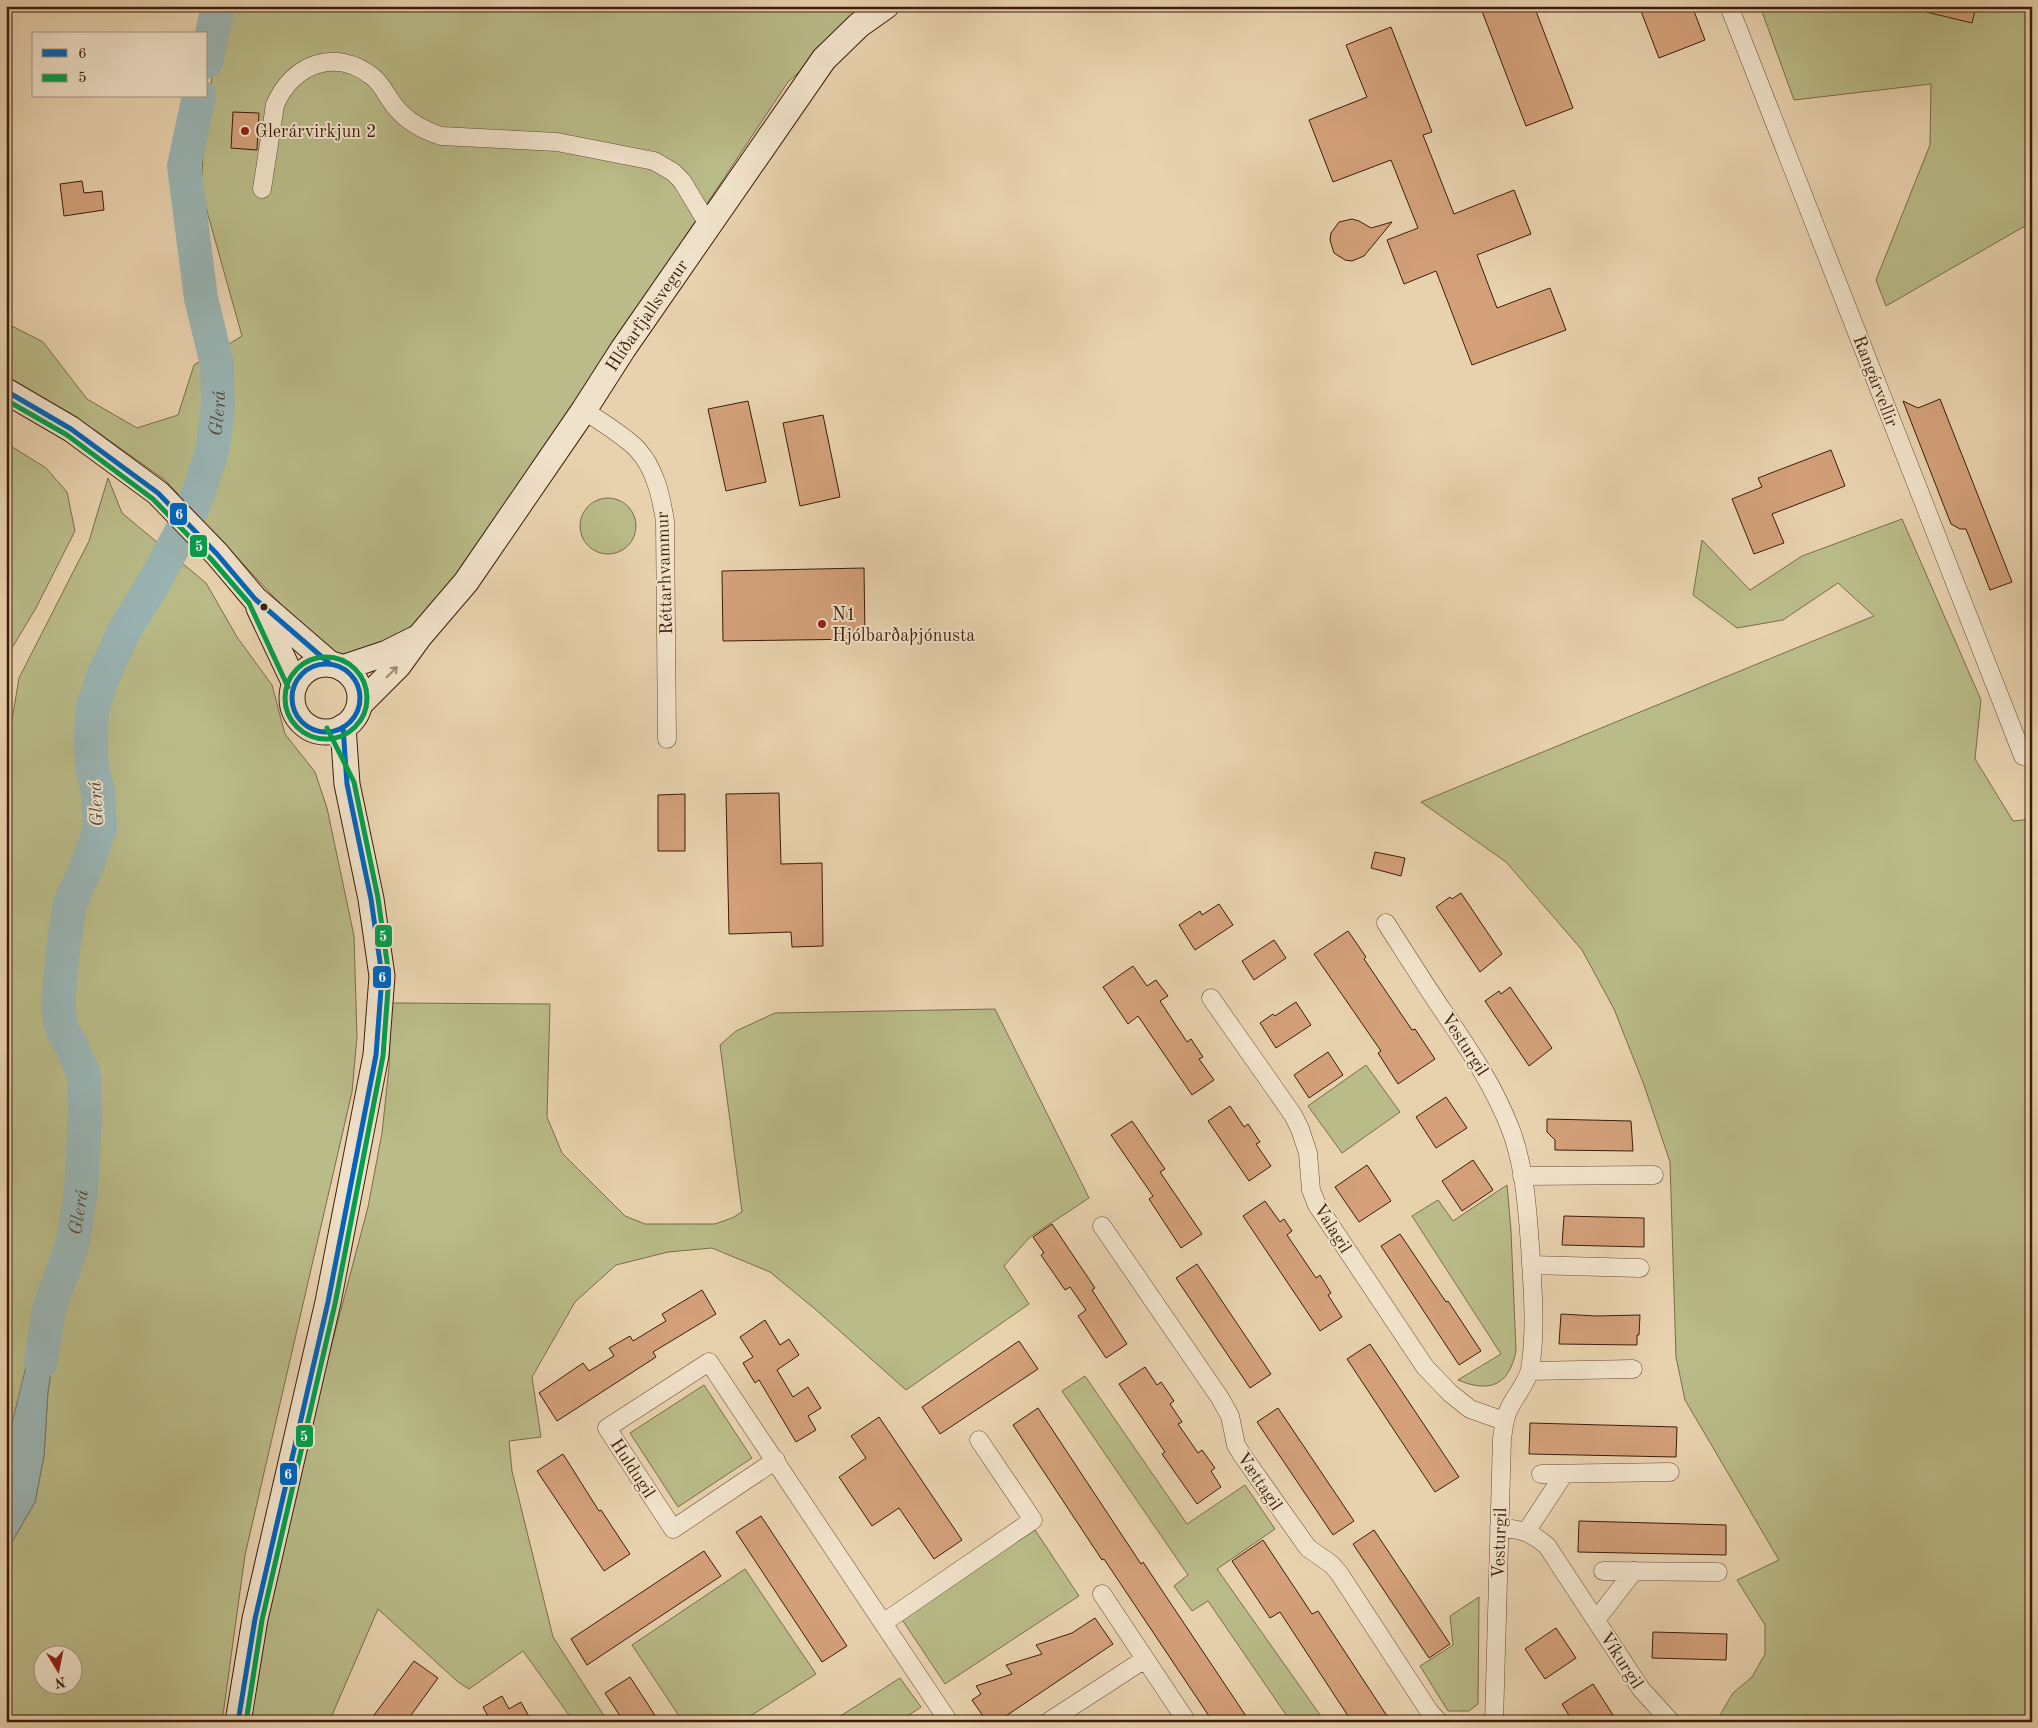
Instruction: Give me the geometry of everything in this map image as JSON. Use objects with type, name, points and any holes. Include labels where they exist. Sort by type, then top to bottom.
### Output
[{"type":"main road","name":"Hlíðarfjallsvegur","points":[[360,704],[398,666],[419,637],[466,582],[708,224],[824,59],[859,25],[886,6]]},
{"type":"main road","points":[[6,391],[71,428],[158,493],[218,554],[255,599],[336,666],[351,674],[357,683],[360,693],[360,704],[356,713],[332,729],[310,728],[302,722],[296,713],[292,694],[295,684],[301,675],[310,668],[320,664],[336,666]]},
{"type":"main road","points":[[255,599],[295,684]]},
{"type":"main road","name":"Hlíðarfjallsvegur","points":[[336,666],[387,653],[419,637]]},
{"type":"main road","points":[[238,1722],[255,1619],[328,1302],[376,1055],[382,976],[370,899],[347,784],[332,729]]},
{"type":"street","name":"Rangárvellir","points":[[1729,6],[2023,756]]},
{"type":"street","points":[[262,189],[275,104],[280,93],[296,74],[306,68],[324,62],[342,62],[360,68],[375,78],[396,108],[410,121],[427,132],[441,136],[557,142],[654,161],[673,172],[682,182],[708,224]]},
{"type":"street","name":"Réttarhvammur","points":[[584,410],[636,448],[647,463],[662,499],[665,520],[667,739]]},
{"type":"street","name":"Vesturgil","points":[[1386,923],[1475,1058],[1497,1097],[1512,1134],[1522,1176],[1529,1224],[1533,1334],[1530,1371],[1509,1408],[1504,1421],[1494,1722]]},
{"type":"street","name":"Valagil","points":[[1211,998],[1293,1116],[1306,1142],[1310,1163],[1310,1190],[1317,1205],[1424,1367],[1450,1394],[1470,1409],[1504,1421]]},
{"type":"street","points":[[1522,1176],[1654,1175]]},
{"type":"street","name":"Vættagil","points":[[1102,1226],[1220,1398],[1230,1416],[1236,1445],[1242,1455],[1308,1548],[1331,1564],[1339,1573],[1429,1711],[1439,1722]]},
{"type":"street","points":[[1531,1265],[1640,1268]]},
{"type":"street","name":"Huldugil","points":[[776,1460],[673,1529],[607,1428],[709,1362],[776,1460],[949,1722]]},
{"type":"street","points":[[1530,1371],[1632,1369]]},
{"type":"street","points":[[883,1623],[1033,1520],[979,1440]]},
{"type":"street","points":[[1541,1474],[1670,1472]]},
{"type":"street","points":[[1526,1532],[1564,1474]]},
{"type":"street","name":"Víkurgil","points":[[1500,1528],[1526,1532],[1536,1536],[1547,1546],[1641,1689],[1671,1722]]},
{"type":"street","points":[[1603,1571],[1718,1572]]},
{"type":"street","name":"Víkurgil","points":[[1596,1620],[1634,1571]]},
{"type":"street","points":[[1102,1594],[1186,1722]]},
{"type":"street","points":[[1060,1719],[1145,1658]]},
{"type":"green space","points":[[228,6],[872,6],[788,82],[443,600],[412,632],[338,657],[310,636],[165,480],[96,431],[6,380],[6,323],[43,342],[87,399],[137,428],[178,415],[194,365],[242,336],[201,190],[208,96]]},
{"type":"green space","points":[[1760,6],[2032,6],[2032,222],[1886,306],[1876,280],[1930,145],[1931,84],[1794,100]]},
{"type":"green space","points":[[6,443],[46,468],[67,492],[75,531],[36,608],[6,658]]},
{"type":"green space","points":[[108,478],[122,513],[206,583],[237,637],[272,685],[285,734],[315,772],[327,808],[354,936],[357,1037],[352,1092],[245,1555],[222,1722],[6,1722],[6,1552],[35,1502],[44,1456],[48,1391],[58,1328],[6,1435],[6,756],[19,678],[89,541]]},
{"type":"green space","points":[[608,498],[619,500],[628,506],[634,515],[636,526],[634,537],[628,546],[619,552],[608,554],[597,552],[588,546],[582,537],[580,526],[582,515],[588,506],[597,500]]},
{"type":"green space","points":[[1902,519],[1981,700],[1975,759],[2013,821],[2032,819],[2032,1722],[1716,1722],[1733,1693],[1752,1677],[1765,1654],[1765,1625],[1737,1580],[1779,1560],[1685,1400],[1676,1357],[1670,1162],[1644,1085],[1614,1009],[1582,950],[1506,862],[1421,802],[1874,616],[1838,583],[1783,620],[1737,628],[1693,595],[1702,540],[1750,590],[1802,556]]},
{"type":"green space","points":[[391,1003],[550,1004],[547,1117],[562,1153],[625,1216],[645,1224],[715,1224],[742,1212],[720,1045],[736,1031],[775,1013],[995,1009],[1089,1198],[1030,1237],[1004,1266],[1029,1304],[906,1390],[815,1309],[770,1272],[712,1248],[668,1252],[616,1265],[575,1302],[532,1377],[541,1437],[509,1441],[512,1471],[553,1637],[608,1722],[574,1722],[523,1651],[469,1689],[458,1682],[378,1609],[329,1722],[249,1722],[253,1672],[310,1427],[368,1207],[382,1133],[389,1067]]},
{"type":"green space","points":[[1366,1065],[1400,1112],[1342,1153],[1308,1106]]},
{"type":"green space","points":[[1507,1185],[1511,1231],[1516,1351],[1513,1363],[1503,1379],[1496,1384],[1479,1386],[1458,1380],[1501,1354],[1412,1216],[1438,1200],[1453,1221]]},
{"type":"green space","points":[[1085,1376],[1187,1524],[1245,1485],[1275,1529],[1217,1569],[1325,1722],[1291,1722],[1208,1601],[1192,1611],[1174,1586],[1188,1575],[1062,1391]]},
{"type":"green space","points":[[704,1385],[752,1458],[678,1507],[630,1433]]},
{"type":"green space","points":[[1035,1530],[1079,1596],[945,1684],[901,1618]]},
{"type":"green space","points":[[745,1569],[816,1674],[741,1722],[683,1722],[632,1645]]},
{"type":"green space","points":[[1479,1597],[1478,1704],[1469,1711],[1448,1711],[1420,1666],[1453,1645],[1450,1616]]},
{"type":"green space","points":[[900,1678],[921,1707],[899,1722],[831,1722]]},
{"type":"water","points":[[40,1310],[58,1328],[48,1391],[44,1456],[35,1502],[6,1552],[6,1435],[12,1423]]},
{"type":"building","points":[[1480,6],[1534,6],[1573,108],[1526,126]]},
{"type":"building","points":[[1639,6],[1692,6],[1705,40],[1659,58]]},
{"type":"building","points":[[1927,6],[1976,6],[1972,23],[1926,12]]},
{"type":"building","points":[[1391,27],[1432,132],[1423,135],[1454,214],[1514,190],[1531,234],[1477,255],[1497,308],[1550,288],[1566,330],[1472,365],[1436,271],[1404,284],[1387,240],[1418,228],[1391,160],[1333,182],[1309,120],[1367,97],[1346,45]]},
{"type":"building","name":"Glerárvirkjun 2","points":[[233,112],[259,113],[257,150],[231,148]]},
{"type":"building","points":[[82,181],[84,193],[102,191],[104,210],[64,216],[60,184]]},
{"type":"building","points":[[1352,219],[1371,228],[1392,222],[1364,256],[1352,261],[1345,260],[1334,253],[1330,240],[1331,233],[1339,222]]},
{"type":"building","points":[[1940,399],[2012,582],[1990,590],[1966,529],[1960,529],[1951,524],[1903,401],[1918,408]]},
{"type":"building","points":[[748,401],[766,482],[726,491],[708,409]]},
{"type":"building","points":[[823,415],[840,497],[800,506],[783,423]]},
{"type":"building","points":[[1831,450],[1845,486],[1772,514],[1784,543],[1754,554],[1732,499],[1762,487],[1758,478]]},
{"type":"building","points":[[864,568],[865,639],[723,641],[722,571]]},
{"type":"building","points":[[779,793],[781,864],[822,863],[823,946],[792,947],[791,932],[729,934],[726,794]]},
{"type":"building","points":[[685,794],[685,851],[658,851],[658,795]]},
{"type":"building","points":[[1375,852],[1405,858],[1401,876],[1371,868]]},
{"type":"building","points":[[1461,893],[1502,954],[1480,972],[1436,907],[1450,897],[1452,899]]},
{"type":"building","points":[[1219,904],[1233,925],[1195,950],[1179,925],[1200,911],[1202,915]]},
{"type":"building","points":[[1348,931],[1366,957],[1364,959],[1412,1030],[1415,1029],[1435,1059],[1398,1084],[1378,1053],[1381,1051],[1314,954]]},
{"type":"building","points":[[1274,940],[1286,958],[1254,980],[1242,961]]},
{"type":"building","points":[[1133,966],[1147,986],[1156,980],[1168,996],[1160,1001],[1187,1042],[1191,1039],[1203,1057],[1199,1059],[1214,1080],[1192,1095],[1138,1016],[1128,1024],[1103,987]]},
{"type":"building","points":[[1510,987],[1552,1048],[1529,1066],[1485,1001],[1499,991],[1501,994]]},
{"type":"building","points":[[1296,1002],[1311,1025],[1276,1048],[1260,1023],[1273,1014],[1275,1016]]},
{"type":"building","points":[[1328,1052],[1343,1075],[1309,1098],[1294,1075]]},
{"type":"building","points":[[1446,1097],[1467,1128],[1436,1148],[1416,1117]]},
{"type":"building","points":[[1230,1106],[1244,1127],[1248,1124],[1260,1142],[1256,1144],[1271,1166],[1249,1181],[1208,1121]]},
{"type":"building","points":[[1547,1119],[1631,1121],[1633,1151],[1555,1150],[1555,1140],[1547,1132]]},
{"type":"building","points":[[1132,1121],[1165,1169],[1160,1172],[1202,1234],[1181,1248],[1149,1199],[1153,1196],[1111,1135]]},
{"type":"building","points":[[1473,1160],[1493,1190],[1462,1211],[1442,1181]]},
{"type":"building","points":[[1367,1165],[1391,1201],[1359,1222],[1335,1187]]},
{"type":"building","points":[[1265,1201],[1280,1222],[1284,1219],[1292,1231],[1287,1235],[1316,1278],[1320,1275],[1331,1293],[1328,1295],[1342,1317],[1320,1331],[1243,1216]]},
{"type":"building","points":[[1564,1216],[1644,1218],[1644,1247],[1562,1245]]},
{"type":"building","points":[[1052,1224],[1095,1288],[1092,1290],[1127,1344],[1106,1358],[1078,1316],[1086,1310],[1070,1287],[1065,1290],[1041,1255],[1044,1253],[1033,1237]]},
{"type":"building","points":[[1400,1234],[1481,1351],[1459,1365],[1381,1246]]},
{"type":"building","points":[[1197,1264],[1271,1374],[1250,1388],[1176,1278]]},
{"type":"building","points":[[702,1290],[716,1314],[653,1352],[656,1357],[557,1421],[539,1393],[583,1363],[589,1371],[614,1356],[609,1348],[630,1336],[633,1341],[666,1321],[662,1314]]},
{"type":"building","points":[[1561,1314],[1596,1316],[1640,1315],[1637,1345],[1559,1344]]},
{"type":"building","points":[[765,1320],[780,1345],[789,1339],[799,1355],[777,1370],[793,1397],[808,1387],[821,1408],[808,1416],[816,1430],[796,1442],[759,1380],[755,1383],[743,1363],[753,1357],[740,1337]]},
{"type":"building","points":[[1019,1341],[1038,1369],[940,1434],[922,1407]]},
{"type":"building","points":[[1370,1344],[1459,1477],[1435,1492],[1347,1359]]},
{"type":"building","points":[[1145,1367],[1157,1385],[1161,1382],[1174,1401],[1170,1404],[1182,1422],[1178,1424],[1198,1453],[1202,1450],[1215,1468],[1211,1471],[1221,1487],[1197,1504],[1162,1454],[1165,1452],[1119,1384]]},
{"type":"building","points":[[1038,1408],[1141,1564],[1143,1562],[1250,1722],[1213,1722],[1104,1559],[1102,1560],[1013,1425]]},
{"type":"building","points":[[1278,1408],[1354,1521],[1333,1535],[1257,1422]]},
{"type":"building","points":[[879,1417],[962,1540],[934,1559],[899,1508],[872,1526],[839,1477],[866,1458],[851,1436]]},
{"type":"building","points":[[1530,1423],[1677,1427],[1676,1457],[1529,1454]]},
{"type":"building","points":[[563,1454],[599,1511],[601,1510],[630,1554],[604,1571],[537,1471]]},
{"type":"building","points":[[761,1516],[847,1646],[822,1662],[736,1532]]},
{"type":"building","points":[[1579,1521],[1726,1525],[1726,1555],[1578,1552]]},
{"type":"building","points":[[1374,1530],[1450,1644],[1429,1658],[1353,1544]]},
{"type":"building","points":[[1263,1540],[1312,1614],[1318,1611],[1391,1722],[1352,1722],[1280,1612],[1270,1618],[1232,1561]]},
{"type":"building","points":[[704,1551],[721,1576],[587,1665],[571,1639]]},
{"type":"building","points":[[1095,1618],[1113,1644],[997,1722],[987,1722],[972,1700],[981,1694],[976,1686],[1012,1674],[1006,1665],[1042,1654],[1036,1645],[1072,1633]]},
{"type":"building","points":[[1556,1628],[1576,1658],[1545,1679],[1525,1649]]},
{"type":"building","points":[[1653,1632],[1727,1634],[1726,1660],[1652,1658]]},
{"type":"building","points":[[414,1661],[438,1678],[406,1722],[369,1722]]},
{"type":"building","points":[[630,1677],[659,1722],[624,1722],[605,1693]]},
{"type":"building","points":[[1593,1684],[1613,1715],[1603,1722],[1573,1722],[1562,1704]]},
{"type":"building","points":[[502,1696],[509,1709],[521,1702],[532,1722],[486,1722],[490,1720],[483,1707]]},
{"type":"waterway","name":"Glerá","points":[[208,53],[218,6]]},
{"type":"waterway","name":"Glerá","points":[[41,1362],[49,1309],[72,1246],[81,1192],[85,1115],[84,1075],[62,1029],[58,1006],[63,949],[70,904],[88,863],[100,828],[98,792],[92,767],[92,711],[103,677],[124,631],[156,579],[188,519],[213,448],[218,405],[217,364],[201,298],[184,166],[199,98]]},
{"type":"transit line","name":"6","points":[[6,391],[71,429],[158,493],[217,554],[255,599],[330,664]]},
{"type":"transit line","name":"5","points":[[6,400],[67,435],[153,499],[211,559],[249,603],[288,687]]},
{"type":"transit line","name":"5","points":[[326,657],[342,660],[355,669],[364,682],[367,698],[364,714],[355,727],[342,736],[326,739],[310,736],[297,727],[288,714],[285,698],[288,682],[297,669],[310,660],[326,657]]},
{"type":"transit line","name":"6","points":[[326,664],[339,667],[350,674],[357,685],[360,698],[357,711],[350,722],[339,729],[326,732],[313,729],[302,722],[295,711],[292,698],[295,685],[302,674],[313,667],[326,664]]},
{"type":"transit line","name":"6","points":[[238,1722],[255,1619],[328,1302],[376,1055],[382,976],[371,899],[347,784],[343,727]]},
{"type":"transit line","name":"5","points":[[246,1722],[262,1620],[335,1304],[383,1056],[389,976],[378,898],[354,782],[327,728]]},
{"type":"place","name":"Glerárvirkjun 2","points":[[245,131]]},
{"type":"place","name":"N1 Hjólbarðaþjónusta","points":[[822,624]]}]
